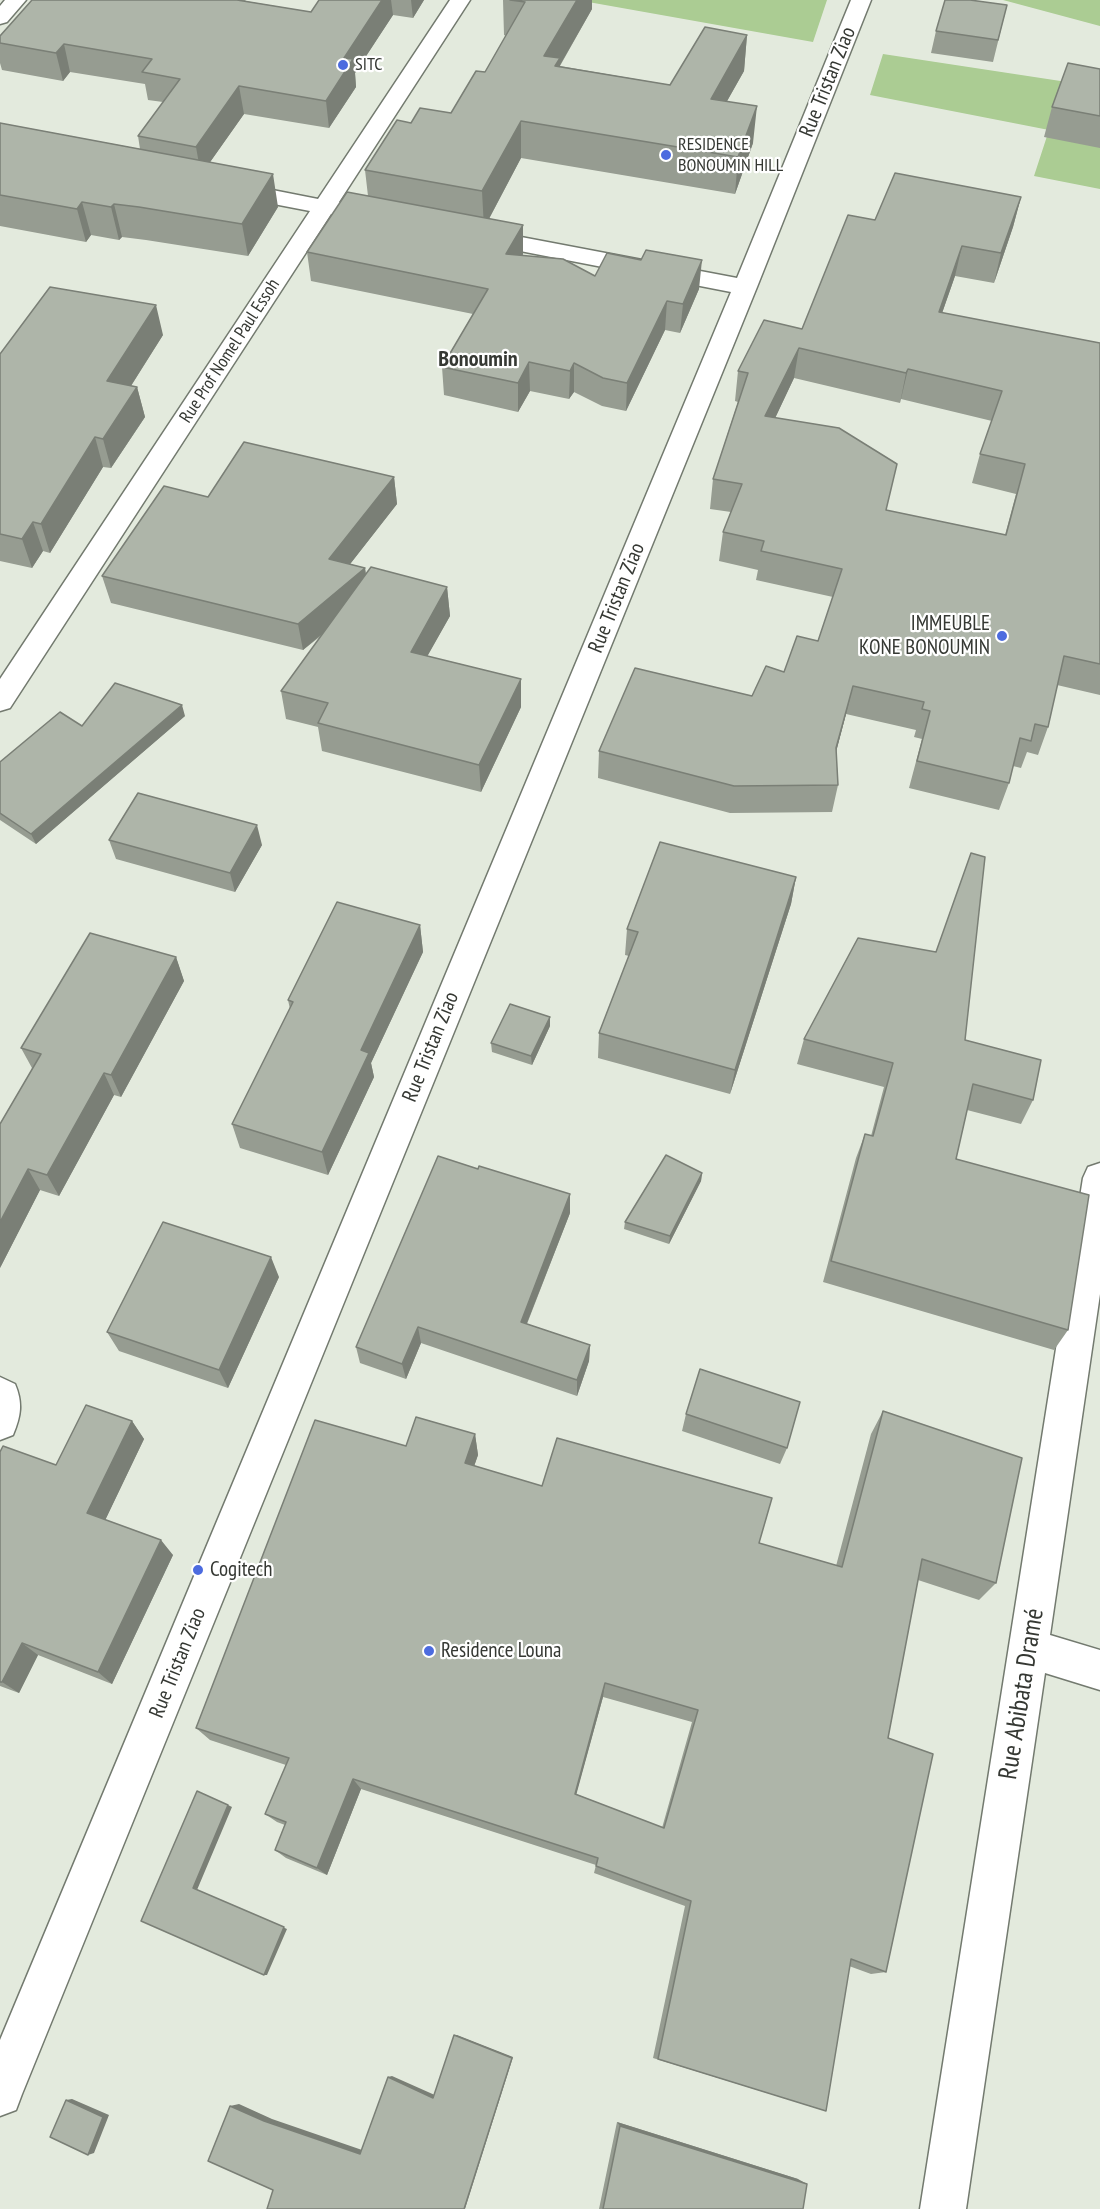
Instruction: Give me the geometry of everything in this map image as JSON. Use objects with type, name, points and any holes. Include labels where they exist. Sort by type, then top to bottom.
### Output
[{"type":"street","points":[[0,18],[16,0]]},
{"type":"street","name":"Rue Prof Nomel Paul Essoh","points":[[0,701],[460,0]]},
{"type":"street","name":"Rue Tristan Ziao","points":[[0,2094],[745,287],[861,0]]},
{"type":"street","points":[[209,184],[360,213]]},
{"type":"street","points":[[453,231],[745,287]]},
{"type":"street","name":"Rue Abibata Dramé","points":[[943,2209],[1100,1178]]},
{"type":"street","points":[[0,1394],[3,1414],[0,1422]]},
{"type":"street","points":[[1029,1648],[1100,1670]]},
{"type":"green space","points":[[577,0],[827,0],[813,42]]},
{"type":"green space","points":[[1003,0],[1100,0],[1100,26]]},
{"type":"green space","points":[[883,54],[1100,87],[1100,189],[1034,176],[1049,130],[870,95]]},
{"type":"building","points":[[32,0],[237,0],[311,12],[319,0],[382,0],[344,58],[353,59],[326,101],[239,86],[196,147],[138,136],[180,79],[142,72],[152,59],[64,44],[56,53],[0,43],[0,36]]},
{"type":"building","points":[[510,0],[577,0],[544,56],[560,58],[555,66],[670,85],[705,27],[747,35],[711,99],[757,106],[738,157],[521,121],[482,191],[365,170],[397,120],[411,123],[420,108],[451,113],[476,71],[485,72],[525,2]]},
{"type":"building","points":[[945,0],[970,0],[1007,5],[998,40],[936,31]]},
{"type":"building","points":[[1068,63],[1100,69],[1100,116],[1052,107]]},
{"type":"building","points":[[0,123],[273,174],[242,224],[114,204],[111,207],[82,202],[77,209],[0,195]]},
{"type":"building","points":[[895,173],[1021,197],[1001,253],[962,246],[939,312],[1100,343],[1100,664],[1064,656],[1048,727],[1035,724],[1031,741],[1020,738],[1009,783],[917,761],[930,711],[922,709],[924,702],[853,686],[836,748],[838,785],[734,786],[599,751],[635,668],[752,696],[766,666],[784,672],[797,636],[818,641],[842,569],[761,551],[764,541],[723,532],[742,484],[713,479],[748,373],[738,371],[764,320],[802,329],[848,215],[875,220]],"holes":[[[799,348],[906,373],[908,369],[1002,391],[980,454],[1025,464],[1006,535],[886,510],[897,464],[839,428],[765,416]]]},
{"type":"building","points":[[347,192],[523,225],[506,254],[563,259],[595,276],[607,253],[641,260],[646,250],[702,260],[683,304],[667,301],[627,383],[603,378],[574,363],[570,371],[529,362],[518,383],[442,367],[488,289],[307,252]]},
{"type":"building","points":[[50,287],[156,305],[107,381],[137,387],[103,439],[95,437],[41,524],[33,522],[22,539],[0,534],[0,354]]},
{"type":"building","points":[[244,442],[394,477],[329,559],[365,568],[298,624],[102,576],[164,486],[208,497]]},
{"type":"building","points":[[371,567],[447,587],[411,652],[521,679],[479,765],[318,723],[328,703],[281,691]]},
{"type":"building","points":[[115,683],[182,705],[31,834],[0,813],[0,762],[60,712],[82,726]]},
{"type":"building","points":[[138,793],[257,825],[230,873],[109,840]]},
{"type":"building","points":[[660,842],[796,877],[735,1070],[599,1033],[638,932],[627,929]]},
{"type":"building","points":[[971,853],[985,857],[965,1040],[1041,1060],[1033,1100],[973,1084],[956,1159],[1089,1195],[1068,1330],[831,1261],[865,1134],[873,1136],[893,1063],[804,1039],[858,938],[936,952]]},
{"type":"building","points":[[337,902],[420,925],[361,1050],[369,1053],[322,1152],[232,1124],[293,1002],[288,1000]]},
{"type":"building","points":[[90,933],[176,957],[111,1075],[104,1073],[47,1175],[28,1169],[0,1222],[0,1124],[41,1054],[21,1048]]},
{"type":"building","points":[[510,1004],[550,1017],[531,1056],[491,1043]]},
{"type":"building","points":[[666,1155],[702,1173],[670,1236],[625,1222]]},
{"type":"building","points":[[438,1156],[570,1194],[521,1322],[590,1345],[577,1380],[418,1327],[402,1364],[356,1347]]},
{"type":"building","points":[[163,1222],[271,1257],[219,1370],[107,1332]]},
{"type":"building","points":[[700,1369],[800,1402],[787,1448],[686,1414]]},
{"type":"building","points":[[86,1405],[132,1421],[87,1513],[161,1540],[98,1672],[22,1643],[0,1682],[0,1452],[3,1446],[56,1465]]},
{"type":"building","points":[[883,1411],[1022,1458],[996,1583],[922,1559],[888,1738],[933,1754],[886,1972],[851,1959],[826,2111],[658,2059],[691,1901],[596,1866],[598,1858],[353,1779],[317,1868],[275,1850],[286,1822],[265,1814],[289,1758],[196,1728],[315,1420],[406,1446],[416,1417],[475,1434],[465,1463],[542,1486],[557,1438],[772,1498],[759,1543],[842,1567]],"holes":[[[605,1683],[698,1710],[664,1828],[575,1794]]]},
{"type":"building","points":[[197,1791],[228,1805],[193,1888],[284,1927],[264,1975],[141,1921]]},
{"type":"building","points":[[454,2035],[512,2058],[464,2209],[267,2209],[273,2190],[208,2161],[230,2106],[264,2121],[360,2154],[388,2077],[433,2098]]},
{"type":"building","points":[[66,2100],[103,2117],[88,2155],[50,2137]]},
{"type":"building","points":[[620,2126],[807,2184],[803,2209],[603,2209]]},
{"type":"place","name":"SITC","points":[[343,65]]},
{"type":"place","name":"RESIDENCE BONOUMIN HILL","points":[[666,155]]},
{"type":"place","name":"IMMEUBLE KONE BONOUMIN","points":[[1002,636]]},
{"type":"place","name":"Cogitech","points":[[198,1570]]},
{"type":"place","name":"Residence Louna","points":[[429,1651]]},
{"type":"district","name":"Bonoumin","points":[[478,360]]}]
